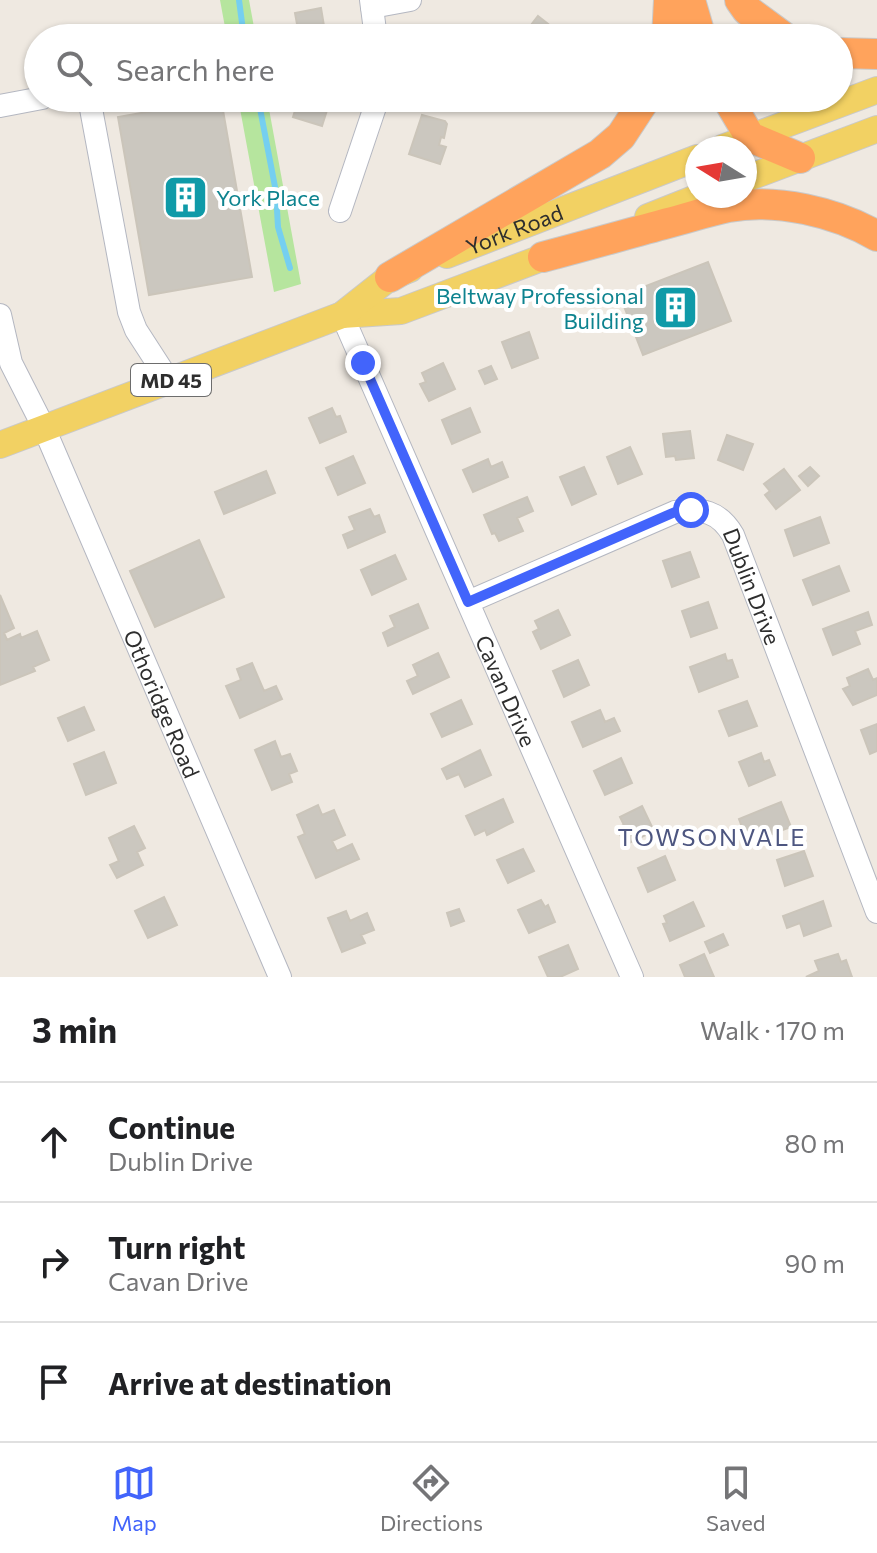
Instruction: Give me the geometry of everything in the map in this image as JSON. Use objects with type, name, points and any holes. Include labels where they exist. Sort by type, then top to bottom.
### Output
[{"type":"highway","points":[[668,24],[669,0]]},
{"type":"highway","points":[[690,0],[697,24]]},
{"type":"highway","points":[[740,0],[747,10],[766,24]]},
{"type":"highway","points":[[853,53],[877,54]]},
{"type":"highway","points":[[390,277],[573,173],[621,136],[637,112]]},
{"type":"highway","points":[[735,112],[749,136]]},
{"type":"highway","points":[[757,140],[800,158]]},
{"type":"highway","points":[[543,257],[730,206],[769,205],[798,209],[839,220],[877,236]]},
{"type":"main road","points":[[853,99],[877,90]]},
{"type":"main road","points":[[753,136],[818,112]]},
{"type":"main road","points":[[757,174],[877,129]]},
{"type":"main road","name":"York Road","points":[[342,315],[390,277],[685,163]]},
{"type":"main road","name":"York Road","points":[[0,445],[342,315],[401,311],[685,202]]},
{"type":"street","points":[[374,24],[372,4],[410,0]]},
{"type":"street","points":[[0,106],[24,101]]},
{"type":"street","points":[[92,112],[129,312],[136,330],[169,381]]},
{"type":"street","points":[[340,211],[373,112]]},
{"type":"street","name":"Othoridge Road","points":[[0,315],[11,363],[44,428],[280,977]]},
{"type":"street","name":"Cavan Drive","points":[[342,315],[632,977]]},
{"type":"street","name":"Dublin Drive","points":[[468,602],[675,512],[703,510],[725,521],[877,912]]},
{"type":"green space","points":[[220,0],[249,0],[253,24],[224,24]]},
{"type":"green space","points":[[241,112],[270,112],[301,284],[274,292]]},
{"type":"building","points":[[321,8],[324,24],[297,24],[295,13]]},
{"type":"building","points":[[538,16],[548,24],[532,24]]},
{"type":"building","name":"York Place","points":[[147,112],[223,112],[252,277],[149,295],[118,117]]},
{"type":"building","points":[[295,112],[326,112],[322,126],[293,117]]},
{"type":"building","points":[[422,115],[447,124],[439,145],[446,147],[440,164],[409,154]]},
{"type":"building","name":"Beltway Professional Building","points":[[708,262],[731,321],[643,355],[620,296]]},
{"type":"building","points":[[529,332],[538,358],[512,368],[502,342]]},
{"type":"building","points":[[443,363],[455,389],[429,401],[420,384],[426,382],[422,373]]},
{"type":"building","points":[[491,366],[497,379],[485,384],[479,371]]},
{"type":"building","points":[[332,408],[336,417],[340,416],[346,432],[320,443],[309,418]]},
{"type":"building","points":[[470,408],[480,432],[452,444],[442,420]]},
{"type":"building","points":[[690,431],[694,458],[676,460],[675,456],[666,457],[663,434]]},
{"type":"building","points":[[727,435],[753,444],[743,470],[718,460]]},
{"type":"building","points":[[630,447],[642,474],[618,484],[607,457]]},
{"type":"building","points":[[353,456],[365,483],[338,495],[326,468]]},
{"type":"building","points":[[488,459],[491,467],[502,462],[508,477],[473,492],[463,470]]},
{"type":"building","points":[[584,467],[596,494],[572,505],[560,477]]},
{"type":"building","points":[[810,467],[819,476],[808,486],[799,476]]},
{"type":"building","points":[[784,469],[800,490],[776,509],[765,495],[770,491],[764,484]]},
{"type":"building","points":[[266,471],[275,493],[224,514],[215,492]]},
{"type":"building","points":[[527,497],[533,511],[517,518],[523,531],[499,541],[495,533],[492,534],[484,515]]},
{"type":"building","points":[[370,509],[374,517],[379,515],[385,532],[348,548],[343,535],[355,530],[349,517]]},
{"type":"building","points":[[820,517],[829,543],[794,556],[785,530]]},
{"type":"building","points":[[199,540],[224,597],[155,627],[130,571]]},
{"type":"building","points":[[690,552],[699,577],[672,587],[663,561]]},
{"type":"building","points":[[395,555],[406,579],[372,595],[361,570]]},
{"type":"building","points":[[839,566],[849,591],[813,605],[803,580]]},
{"type":"building","points":[[0,595],[14,628],[4,633],[7,640],[37,631],[49,660],[33,667],[35,671],[0,685]]},
{"type":"building","points":[[708,602],[717,628],[691,637],[682,611]]},
{"type":"building","points":[[418,604],[428,628],[388,646],[383,633],[395,627],[390,616]]},
{"type":"building","points":[[558,610],[570,635],[541,649],[533,632],[539,629],[535,621]]},
{"type":"building","points":[[868,612],[872,625],[855,631],[860,644],[833,655],[823,629]]},
{"type":"building","points":[[438,653],[449,677],[413,694],[407,681],[418,676],[413,665]]},
{"type":"building","points":[[725,654],[727,661],[732,660],[738,677],[699,692],[690,667]]},
{"type":"building","points":[[578,660],[589,685],[564,697],[553,671]]},
{"type":"building","points":[[252,663],[264,691],[276,686],[282,699],[240,718],[226,686],[241,680],[237,669]]},
{"type":"building","points":[[868,669],[873,680],[877,678],[877,695],[853,705],[843,689],[850,686],[847,678]]},
{"type":"building","points":[[461,700],[472,724],[442,737],[431,714]]},
{"type":"building","points":[[747,701],[757,726],[729,736],[719,711]]},
{"type":"building","points":[[84,707],[94,730],[68,741],[58,718]]},
{"type":"building","points":[[600,710],[605,722],[614,718],[620,731],[583,747],[572,722]]},
{"type":"building","points":[[877,724],[877,751],[870,754],[861,730]]},
{"type":"building","points":[[275,741],[281,757],[290,754],[297,771],[289,774],[292,782],[272,790],[255,750]]},
{"type":"building","points":[[480,750],[491,775],[465,787],[459,774],[447,779],[442,769]]},
{"type":"building","points":[[104,752],[116,783],[86,795],[74,764]]},
{"type":"building","points":[[761,753],[764,762],[769,760],[775,775],[749,786],[739,762]]},
{"type":"building","points":[[621,758],[632,783],[605,795],[594,771]]},
{"type":"building","points":[[503,799],[513,822],[487,835],[485,830],[475,835],[466,816]]},
{"type":"building","points":[[781,802],[791,827],[748,843],[739,819]]},
{"type":"building","points":[[318,805],[322,815],[334,810],[345,835],[332,841],[337,851],[352,844],[359,859],[316,878],[298,837],[305,834],[297,815]]},
{"type":"building","points":[[642,806],[654,831],[625,845],[617,828],[624,825],[620,817]]},
{"type":"building","points":[[134,826],[145,848],[137,852],[143,865],[117,878],[110,865],[119,861],[109,838]]},
{"type":"building","points":[[523,849],[534,871],[508,883],[497,860]]},
{"type":"building","points":[[804,851],[813,876],[785,886],[777,860]]},
{"type":"building","points":[[665,856],[675,880],[648,892],[638,868]]},
{"type":"building","points":[[164,897],[177,925],[148,938],[135,911]]},
{"type":"building","points":[[541,900],[545,907],[548,905],[555,922],[529,933],[518,910]]},
{"type":"building","points":[[823,901],[831,926],[804,936],[800,923],[787,928],[783,916]]},
{"type":"building","points":[[693,902],[704,926],[670,941],[663,924],[667,923],[664,916]]},
{"type":"building","points":[[459,909],[464,921],[451,926],[447,913]]},
{"type":"building","points":[[346,911],[350,921],[367,913],[374,930],[361,935],[365,943],[342,952],[328,918]]},
{"type":"building","points":[[723,934],[728,945],[710,953],[705,942]]},
{"type":"building","points":[[568,945],[578,969],[560,977],[548,977],[539,957]]},
{"type":"building","points":[[704,954],[714,977],[685,977],[680,965]]},
{"type":"building","points":[[838,954],[841,962],[846,960],[852,977],[806,977],[819,971],[815,961]]},
{"type":"waterway","points":[[239,0],[242,24]]},
{"type":"waterway","points":[[261,112],[276,192],[278,227],[290,268]]},
{"type":"place","name":"York Place","points":[[185,197]]},
{"type":"place","name":"Beltway Professional Building","points":[[675,308]]},
{"type":"district","name":"TOWSONVALE","points":[[712,836]]},
{"type":"route","points":[[363,363],[468,602],[675,512],[691,510]]}]
